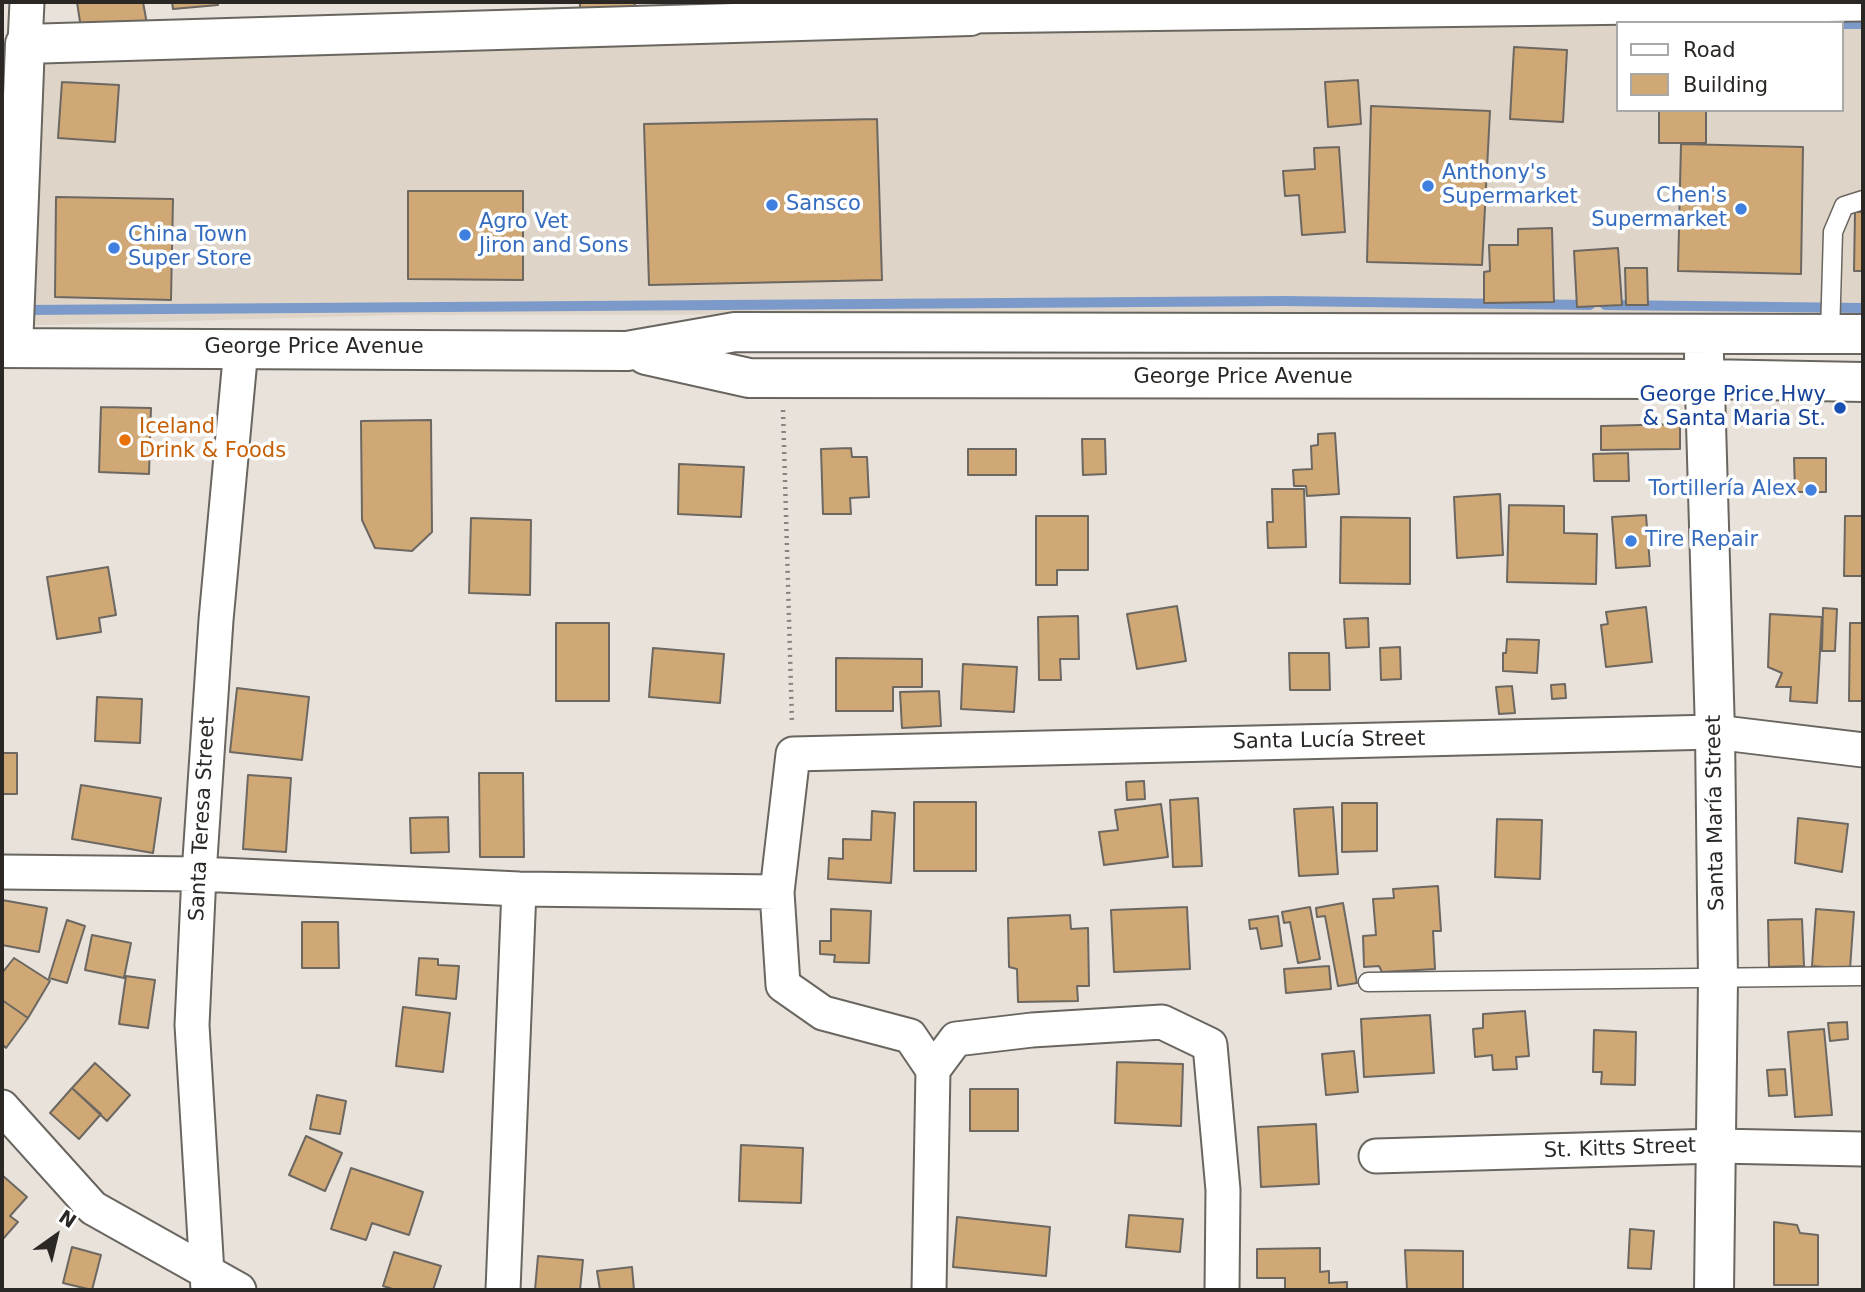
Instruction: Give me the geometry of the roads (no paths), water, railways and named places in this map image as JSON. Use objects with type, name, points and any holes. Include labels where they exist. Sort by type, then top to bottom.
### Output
[{"type":"main road","points":[[7,348],[25,44],[970,9]]},
{"type":"main road","name":"George Price Avenue","points":[[7,348],[626,351],[735,332],[1847,334]]},
{"type":"main road","name":"Santa María Street","points":[[1704,335],[1715,732],[1718,979],[1714,1290]]},
{"type":"main road","name":"George Price Avenue","points":[[626,351],[749,378],[1704,379],[1863,382]]},
{"type":"street","points":[[25,44],[27,2]]},
{"type":"street","points":[[970,9],[1863,4]]},
{"type":"street","name":"Santa Teresa Street","points":[[208,1281],[192,1025],[216,620],[242,348]]},
{"type":"street","name":"Santa Lucía Street","points":[[777,892],[793,754],[1715,732],[1863,750]]},
{"type":"street","points":[[2,872],[199,874],[519,889],[777,892],[783,985],[823,1013],[910,1036],[956,1039],[1032,1030],[1162,1022],[1210,1045],[1223,1190],[1222,1290]]},
{"type":"street","points":[[503,1290],[519,889]]},
{"type":"street","points":[[910,1036],[933,1070],[929,1290]]},
{"type":"street","points":[[933,1070],[956,1039]]},
{"type":"street","points":[[2,1107],[93,1208],[208,1281],[239,1290]]},
{"type":"street","name":"St. Kitts Street","points":[[1376,1156],[1717,1146],[1863,1149]]},
{"type":"lane","points":[[1847,334],[1833,232],[1844,205],[1863,200]]},
{"type":"lane","points":[[1368,982],[1863,976]]},
{"type":"waterway","points":[[1844,24],[1863,24]]},
{"type":"waterway","points":[[23,310],[1285,301],[1590,305]]},
{"type":"waterway","points":[[1605,305],[1863,308]]},
{"type":"place","name":"Anthony's Supermarket","points":[[1428,186]]},
{"type":"place","name":"Sansco","points":[[772,205]]},
{"type":"place","name":"Chen's Supermarket","points":[[1741,209]]},
{"type":"place","name":"Agro Vet Jiron and Sons","points":[[465,235]]},
{"type":"place","name":"China Town Super Store","points":[[114,248]]},
{"type":"place","name":"George Price Hwy & Santa Maria St.","points":[[1840,408]]},
{"type":"place","name":"Iceland Drink & Foods","points":[[125,440]]},
{"type":"place","name":"Tortillería Alex","points":[[1811,490]]},
{"type":"place","name":"Tire Repair","points":[[1631,541]]}]
